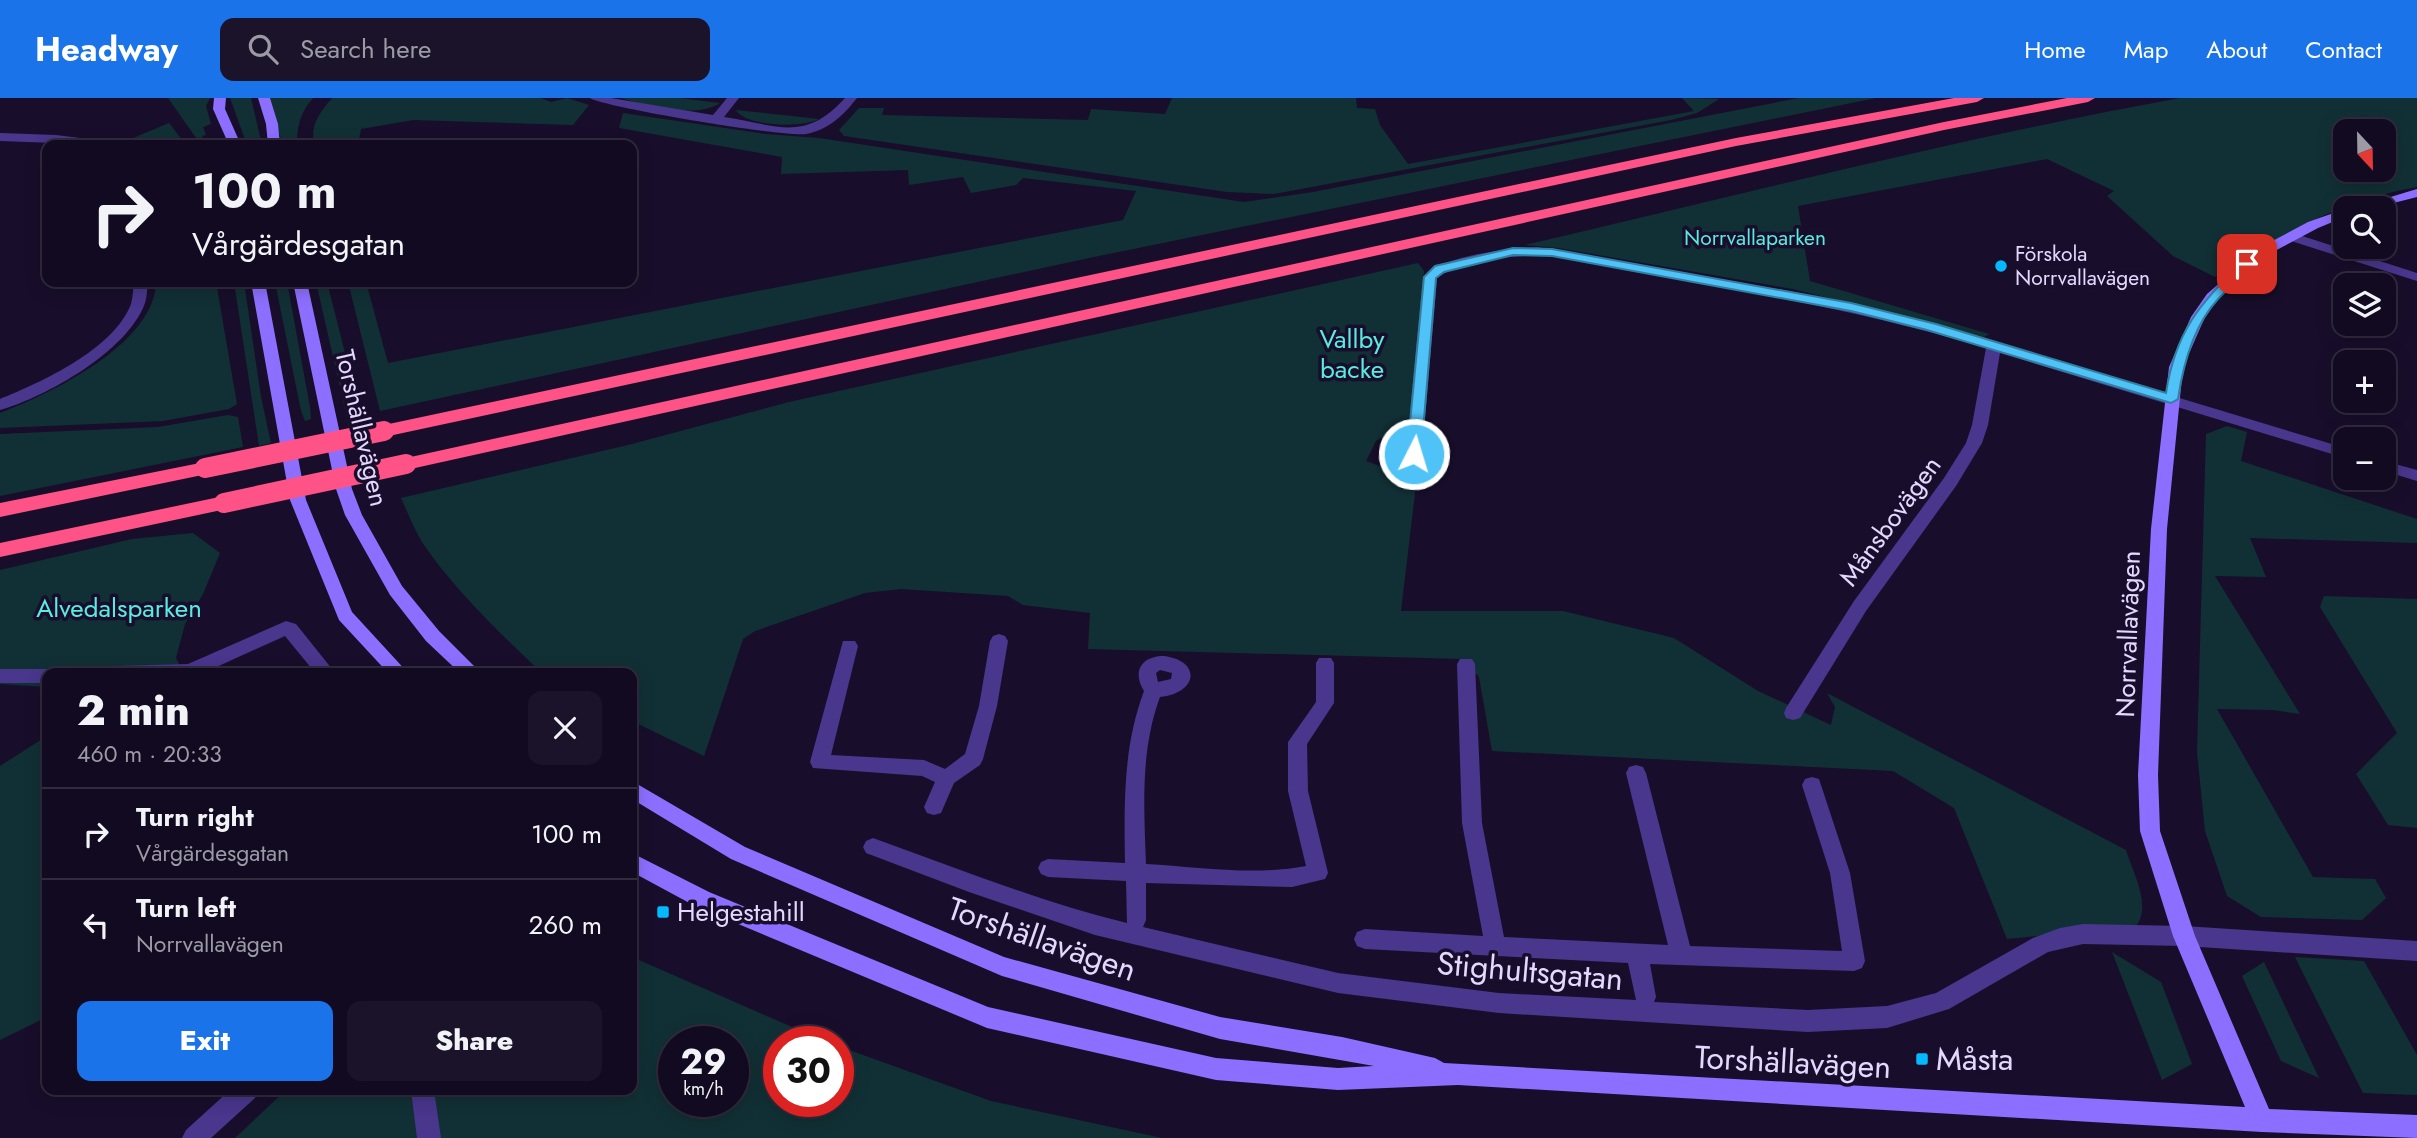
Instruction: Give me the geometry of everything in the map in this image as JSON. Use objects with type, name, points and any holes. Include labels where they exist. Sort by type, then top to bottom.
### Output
[{"type":"highway","points":[[0,510],[384,431],[1737,142],[1977,98]]},
{"type":"highway","points":[[0,550],[406,464],[1944,126],[2088,98]]},
{"type":"main road","points":[[220,98],[219,109],[232,140]]},
{"type":"main road","points":[[264,98],[274,140]]},
{"type":"main road","points":[[2396,199],[2417,193]]},
{"type":"main road","name":"Norrvallavägen","points":[[2266,1129],[2183,936],[2150,831],[2159,529],[2171,399],[2176,367],[2187,339],[2212,298],[2266,250],[2333,218]]},
{"type":"main road","points":[[259,287],[298,500],[345,615],[394,668]]},
{"type":"main road","name":"Torshällavägen","points":[[301,287],[344,489],[354,522],[403,599],[446,652],[466,668]]},
{"type":"main road","name":"Torshällavägen","points":[[637,792],[738,853],[1002,966],[1220,1028],[1342,1048],[1458,1074]]},
{"type":"main road","name":"Torshällavägen","points":[[637,865],[702,898],[987,1017],[1216,1069],[1338,1079],[1458,1074],[2266,1129],[2417,1127]]},
{"type":"street","points":[[596,98],[787,131],[807,131],[828,123],[851,98]]},
{"type":"street","points":[[716,120],[733,98]]},
{"type":"street","points":[[0,137],[64,140]]},
{"type":"street","points":[[2293,237],[2417,276]]},
{"type":"street","points":[[1414,454],[1430,277],[1440,269],[1513,251],[1552,252],[1800,297],[1931,327],[2333,449]]},
{"type":"street","points":[[0,405],[63,375],[103,347],[129,319],[142,287]]},
{"type":"street","name":"Månsbovägen","points":[[1793,713],[1860,606],[1950,482],[1974,443],[1980,425],[1994,345]]},
{"type":"street","points":[[2396,470],[2417,476]]},
{"type":"street","points":[[197,668],[286,628],[290,629],[322,668]]},
{"type":"street","points":[[934,807],[946,778],[973,759],[988,706],[999,640]]},
{"type":"street","points":[[849,646],[820,762],[924,768],[946,778]]},
{"type":"street","points":[[1048,868],[1227,878],[1292,878],[1318,873],[1298,791],[1297,742],[1325,703],[1325,663]]},
{"type":"street","points":[[1466,664],[1472,823],[1495,944]]},
{"type":"street","points":[[0,676],[42,677]]},
{"type":"street","points":[[1136,920],[1138,873],[1134,782],[1143,710],[1153,690]]},
{"type":"street","points":[[1636,773],[1681,954]]},
{"type":"street","points":[[1364,939],[1495,944],[1637,954],[1854,961],[1840,873],[1812,785]]},
{"type":"street","name":"Stighultsgatan","points":[[873,847],[1095,925],[1149,939],[1338,983],[1499,1003],[1808,1021],[1887,1017],[1941,1002],[2060,937],[2099,933],[2417,951]]},
{"type":"street","points":[[1637,954],[1645,997]]},
{"type":"street","points":[[194,1138],[241,1095]]},
{"type":"street","points":[[423,1095],[429,1138]]},
{"type":"green space","points":[[168,98],[210,98],[206,106],[211,124],[203,127],[206,135],[202,136],[204,140],[197,140]]},
{"type":"green space","points":[[230,98],[251,98],[261,140],[245,140]]},
{"type":"green space","points":[[267,98],[313,98],[300,120],[297,140],[281,140]]},
{"type":"green space","points":[[332,98],[540,98],[551,102],[567,98],[589,105],[573,125],[413,120],[361,129],[359,140],[313,140],[313,132],[323,109]]},
{"type":"green space","points":[[621,98],[679,98],[720,103],[710,108],[685,111]]},
{"type":"green space","points":[[1172,98],[1356,98],[1357,108],[1375,109],[1380,125],[1408,164],[1694,111],[1682,98],[1719,99],[1697,113],[1671,120],[1274,194],[1227,192],[844,136],[839,130],[859,108],[884,108],[882,115],[1088,120],[1091,109],[1165,114]]},
{"type":"green space","points":[[1799,98],[1876,98],[1089,258],[380,411],[349,287],[367,287],[388,363],[1123,220],[1136,191],[1023,178],[1016,185],[971,193],[963,177],[909,185],[908,170],[781,174],[782,157],[619,128],[623,113],[765,134],[819,138],[1244,202],[1313,192]]},
{"type":"green space","name":"Norrvallaparken","points":[[2180,98],[2417,98],[2417,187],[2379,196],[2333,196],[2333,211],[2287,233],[2215,277],[2173,256],[2107,196],[2114,191],[2047,159],[1798,206],[1810,281],[1989,334],[1984,337],[1793,289],[1558,248],[1525,245],[1852,167]]},
{"type":"green space","points":[[736,110],[819,119],[788,125],[762,123],[742,116]]},
{"type":"green space","points":[[169,123],[182,140],[128,140]]},
{"type":"green space","name":"Vallby backe","points":[[1418,263],[1424,271],[1410,418],[1402,426],[1376,441],[1366,461],[1410,477],[1416,485],[1401,611],[1563,611],[1674,638],[1758,691],[1831,725],[1835,707],[1827,693],[2126,850],[2142,899],[2140,918],[2136,926],[2007,939],[1954,808],[1893,771],[1492,751],[1479,677],[1462,659],[1088,649],[1090,613],[1023,605],[1008,596],[901,589],[865,593],[755,631],[743,639],[704,756],[637,723],[637,668],[537,668],[449,578],[422,542],[401,498],[628,445],[789,402]]},
{"type":"green space","points":[[155,287],[217,287],[237,404],[229,409],[163,421],[0,428],[0,413],[71,380],[96,364],[138,326],[151,305]]},
{"type":"green space","points":[[235,287],[245,287],[261,397],[271,443],[259,446]]},
{"type":"green space","points":[[276,287],[288,287],[311,419],[305,421]]},
{"type":"green space","points":[[317,287],[328,287],[363,424],[349,427]]},
{"type":"green space","points":[[228,415],[238,417],[243,447],[0,496],[0,434],[158,427]]},
{"type":"green space","points":[[2227,426],[2247,432],[2241,461],[2417,519],[2417,543],[2250,538],[2266,577],[2215,576],[2300,714],[2273,710],[2217,709],[2313,877],[2375,879],[2386,898],[2362,920],[2261,917],[2227,896],[2205,831],[2197,752],[2206,434]]},
{"type":"green space","name":"Alvedalsparken","points":[[193,533],[220,553],[203,594],[185,624],[176,658],[181,668],[42,668],[42,687],[0,684],[0,570],[132,539]]},
{"type":"green space","points":[[2324,596],[2417,599],[2417,828],[2388,825],[2356,774],[2397,733],[2320,607]]},
{"type":"green space","points":[[42,739],[42,1019],[0,1040],[0,766]]},
{"type":"green space","points":[[2112,952],[2161,982],[2192,1064],[2162,1080]]},
{"type":"green space","points":[[2295,957],[2364,961],[2417,1055],[2417,1095],[2363,1093]]},
{"type":"green space","points":[[637,959],[790,1026],[763,1026],[763,1117],[854,1117],[854,1052],[991,1101],[1162,1138],[235,1138],[281,1095],[637,1095]]},
{"type":"green space","points":[[2264,962],[2319,1078],[2281,1061],[2242,976]]},
{"type":"place","name":"Förskola Norrvallavägen","points":[[2001,266]]},
{"type":"place","name":"Helgestahill","points":[[663,912]]},
{"type":"place","name":"Måsta","points":[[1922,1059]]},
{"type":"route","points":[[1414,454],[1430,277],[1440,269],[1513,251],[1552,252],[1851,307],[1994,345],[2171,399],[2176,367],[2198,317],[2212,298],[2247,264]]}]
